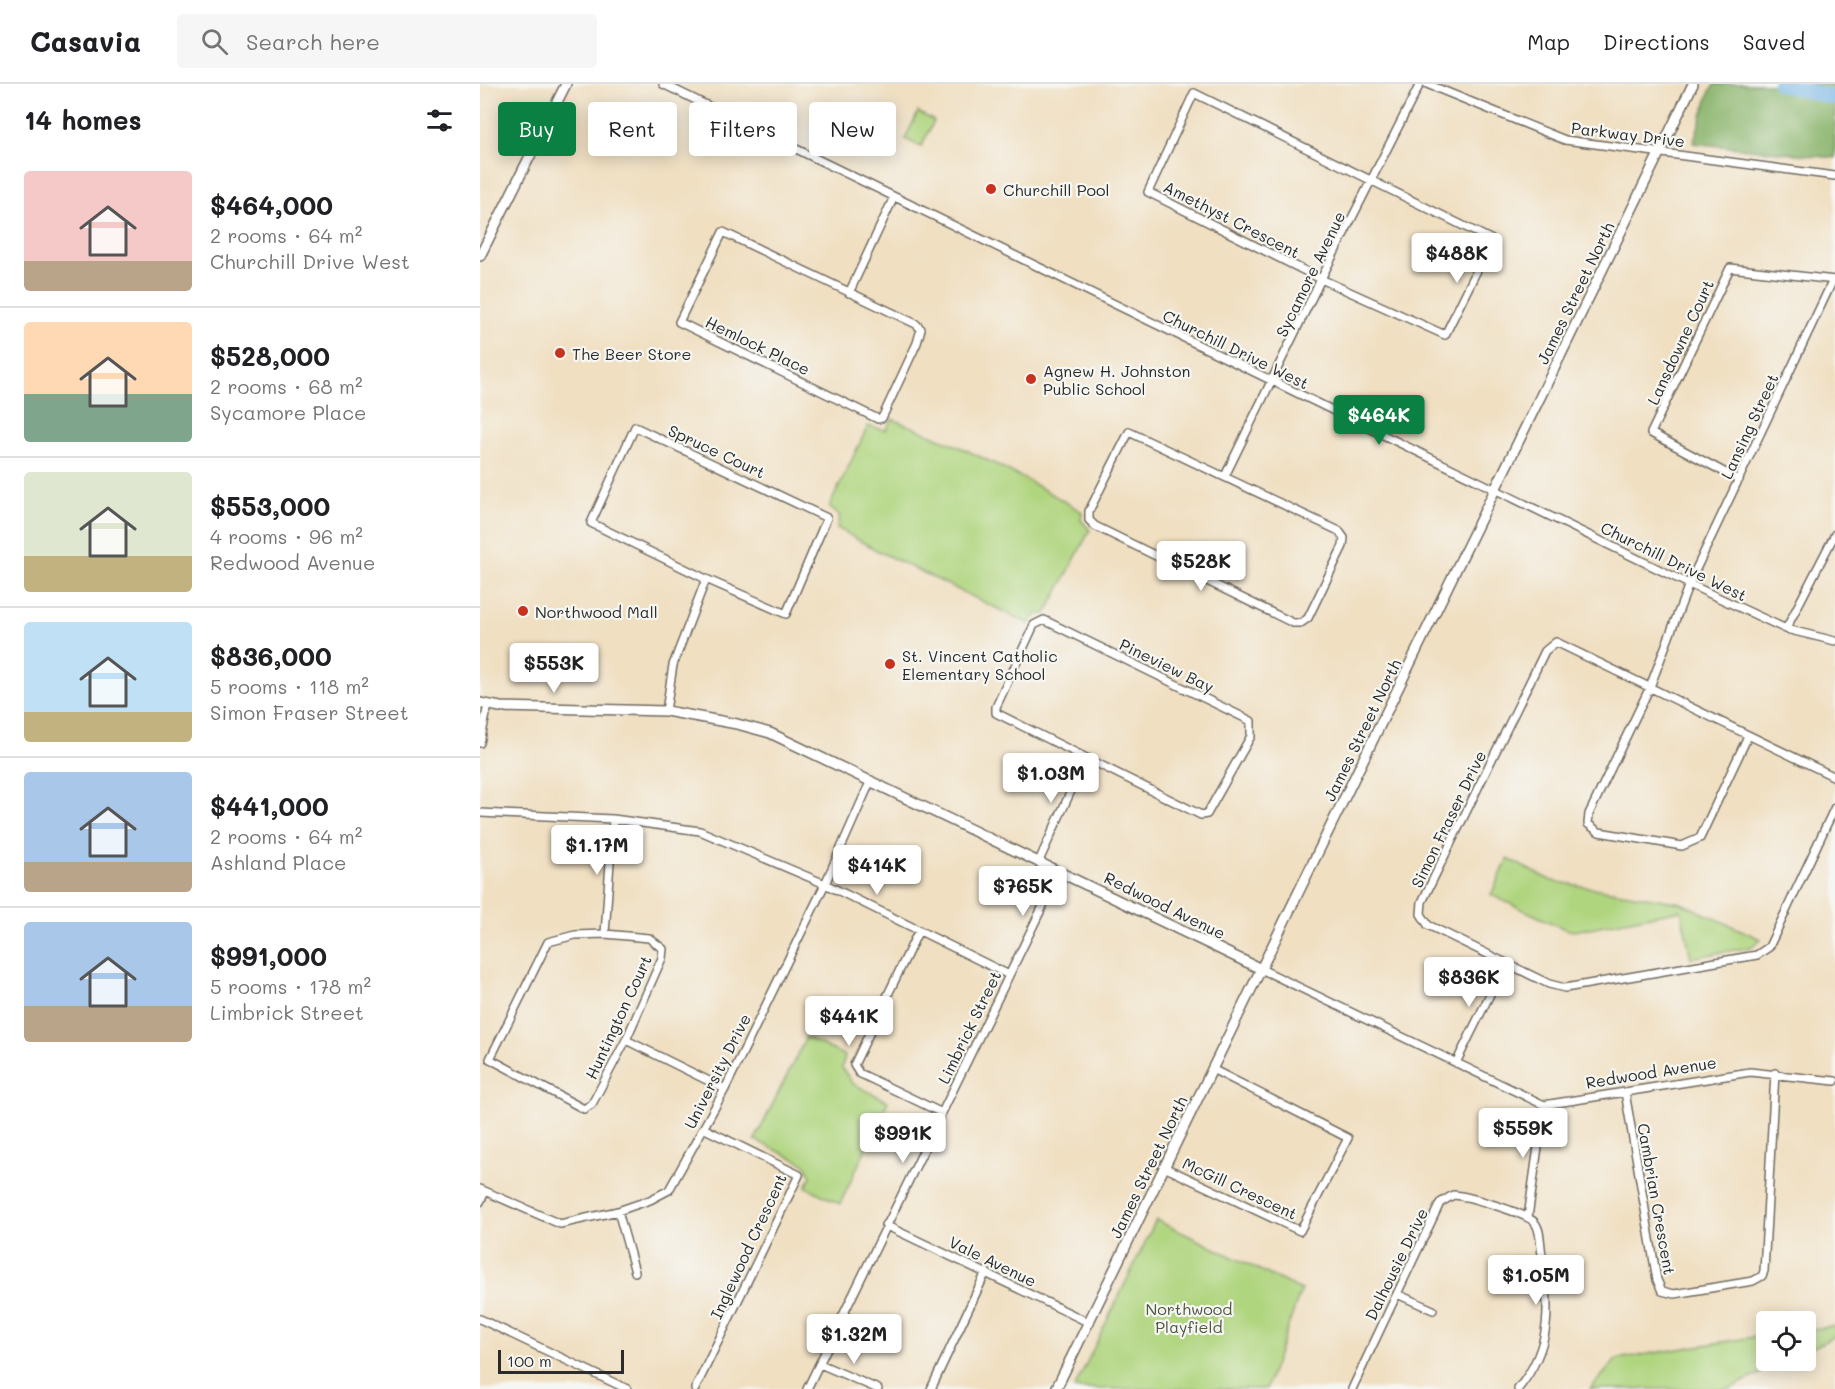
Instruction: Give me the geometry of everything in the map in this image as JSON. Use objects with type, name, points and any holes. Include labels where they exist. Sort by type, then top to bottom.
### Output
[{"type":"street","points":[[480,256],[566,84]]},
{"type":"street","name":"Churchill Drive West","points":[[663,84],[1689,584],[1786,629],[1835,641]]},
{"type":"street","name":"Sycamore Avenue","points":[[1226,476],[1321,279],[1420,84]]},
{"type":"street","name":"Parkway Drive","points":[[1428,84],[1565,140],[1835,176]]},
{"type":"street","name":"James Street North","points":[[1056,1389],[1497,490],[1693,84]]},
{"type":"street","name":"Amethyst Crescent","points":[[1321,279],[1148,192],[1194,93],[1371,182]]},
{"type":"street","points":[[1321,279],[1445,335],[1492,240],[1371,182]]},
{"type":"street","points":[[849,293],[893,198]]},
{"type":"street","name":"Hemlock Place","points":[[723,232],[849,293],[916,324],[921,329],[917,343],[882,418],[679,322],[723,232]]},
{"type":"street","name":"Lansdowne Court","points":[[1739,480],[1651,433],[1730,268],[1834,280]]},
{"type":"street","name":"Lansing Street","points":[[1748,736],[1701,836],[1693,843],[1682,846],[1593,829],[1588,824],[1589,814],[1650,687],[1689,584],[1834,280]]},
{"type":"street","name":"Spruce Court","points":[[635,427],[827,518],[786,614],[706,579],[591,523],[635,427]]},
{"type":"street","points":[[1129,432],[1226,476],[1339,531],[1344,538],[1343,546],[1308,618],[1301,623],[1293,623],[1095,526],[1089,520],[1089,511],[1129,432]]},
{"type":"street","points":[[1786,629],[1835,534]]},
{"type":"street","points":[[666,711],[673,665],[706,579]]},
{"type":"street","name":"Pineview Bay","points":[[1038,621],[1050,622],[1247,718],[1253,725],[1251,736],[1207,814],[1201,815],[1086,758],[996,713],[996,707],[1038,621]]},
{"type":"street","name":"Simon Fraser Drive","points":[[1835,777],[1561,643],[1552,644],[1545,651],[1420,910],[1422,918],[1428,925],[1505,964],[1549,984],[1565,988],[1760,954],[1769,947],[1835,807]]},
{"type":"street","points":[[480,743],[484,704]]},
{"type":"street","name":"Redwood Avenue","points":[[484,704],[666,711],[737,724],[770,733],[1544,1105],[1750,1072],[1835,1081]]},
{"type":"street","points":[[1039,861],[1086,758]]},
{"type":"street","name":"University Drive","points":[[482,1191],[560,1224],[618,1210],[650,1200],[669,1190],[705,1129],[725,1089],[825,884],[871,780]]},
{"type":"street","points":[[480,813],[613,819],[700,831],[825,884],[1009,975]]},
{"type":"street","points":[[605,934],[613,819]]},
{"type":"street","name":"Limbrick Street","points":[[807,1389],[1059,871]]},
{"type":"street","points":[[920,930],[854,1065],[859,1073],[942,1113]]},
{"type":"street","name":"Huntington Court","points":[[605,934],[649,938],[663,949],[662,958],[626,1040],[592,1104],[584,1109],[490,1059],[548,942],[574,935],[605,934]]},
{"type":"street","points":[[1456,1064],[1505,964]]},
{"type":"street","points":[[626,1040],[725,1089]]},
{"type":"street","name":"McGill Crescent","points":[[1164,1167],[1299,1231],[1348,1138],[1212,1069]]},
{"type":"street","name":"Cambrian Crescent","points":[[1625,1092],[1657,1280],[1662,1291],[1674,1294],[1753,1281],[1764,1271],[1775,1073]]},
{"type":"street","points":[[1518,1389],[1536,1362],[1545,1335],[1548,1308],[1538,1227],[1528,1217],[1544,1105]]},
{"type":"street","name":"Inglewood Crescent","points":[[695,1389],[799,1175],[705,1129]]},
{"type":"street","points":[[480,1202],[482,1191]]},
{"type":"street","name":"Dalhousie Drive","points":[[1352,1389],[1440,1203],[1448,1196],[1458,1195],[1528,1217]]},
{"type":"street","points":[[618,1210],[634,1272]]},
{"type":"street","name":"Vale Avenue","points":[[885,1225],[1090,1323]]},
{"type":"street","points":[[931,1389],[986,1272]]},
{"type":"street","points":[[1397,1294],[1432,1310]]},
{"type":"street","points":[[480,1319],[627,1389]]},
{"type":"street","points":[[820,1364],[878,1389]]},
{"type":"green space","points":[[1715,84],[1835,84],[1835,158],[1693,143],[1710,91]]},
{"type":"green space","points":[[918,112],[934,121],[921,147],[905,139]]},
{"type":"green space","points":[[892,419],[989,461],[1082,512],[1081,520],[1090,530],[1046,614],[1037,614],[1029,624],[878,551],[837,528],[840,516],[829,507],[868,426],[886,430]]},
{"type":"green space","points":[[1508,859],[1552,881],[1681,903],[1761,939],[1751,947],[1691,958],[1681,910],[1574,931],[1565,929],[1491,895]]},
{"type":"green space","points":[[806,1037],[845,1056],[842,1068],[853,1084],[888,1101],[840,1204],[806,1187],[811,1176],[805,1164],[755,1140]]},
{"type":"green space","name":"Northwood Playfield","points":[[1156,1220],[1301,1290],[1266,1389],[1074,1389]]},
{"type":"green space","points":[[1835,1326],[1835,1336],[1816,1346],[1816,1329]]},
{"type":"green space","points":[[1756,1337],[1756,1371],[1766,1371],[1729,1389],[1590,1389],[1617,1359]]},
{"type":"waterway","points":[[1780,84],[1835,98]]},
{"type":"place","name":"Churchill Pool","points":[[991,189]]},
{"type":"place","name":"The Beer Store","points":[[560,353]]},
{"type":"place","name":"Agnew H. Johnston Public School","points":[[1031,379]]},
{"type":"place","name":"Northwood Mall","points":[[523,611]]},
{"type":"place","name":"St. Vincent Catholic Elementary School","points":[[890,664]]}]
